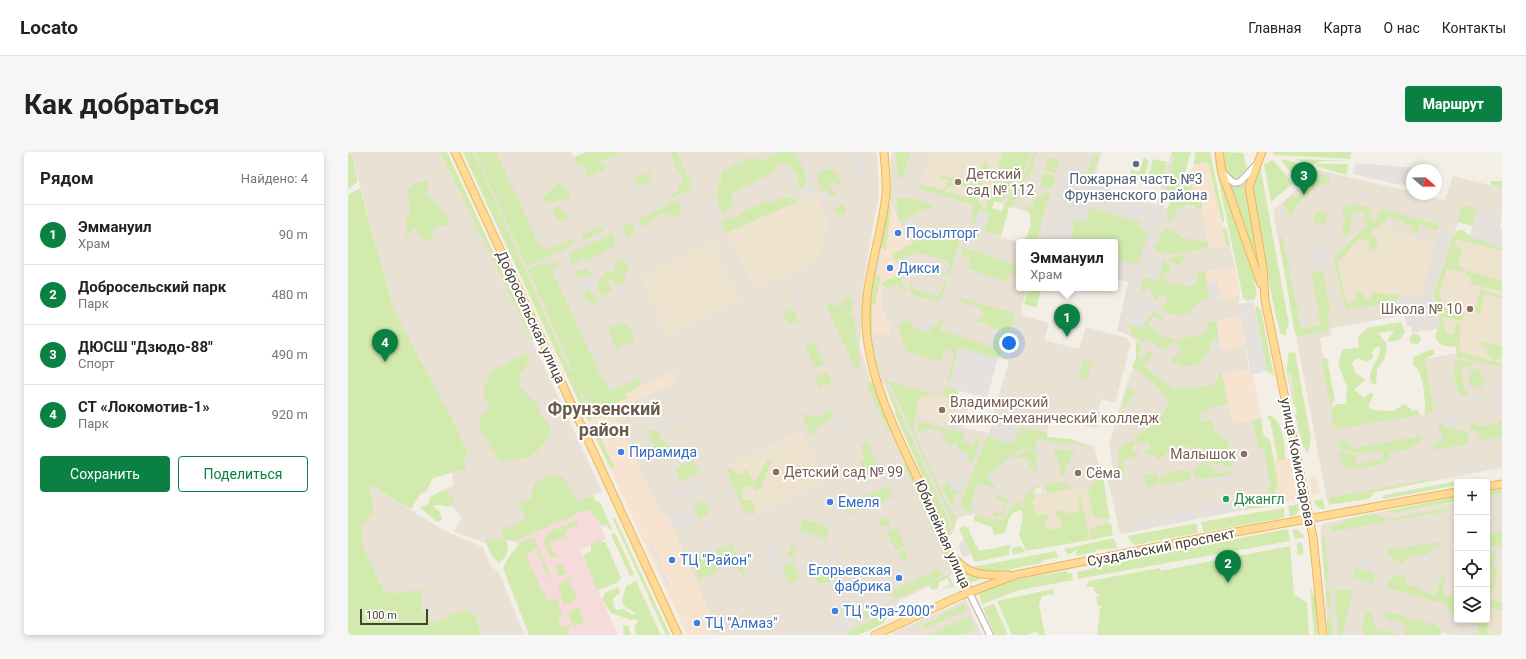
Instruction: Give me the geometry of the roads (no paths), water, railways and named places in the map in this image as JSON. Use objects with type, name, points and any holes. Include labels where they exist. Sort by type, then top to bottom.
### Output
[{"type":"main road","name":"Добросельская улица","points":[[455,152],[678,635]]},
{"type":"main road","name":"Юбилейная улица","points":[[884,152],[886,194],[867,296],[866,339],[874,377],[969,592]]},
{"type":"main road","name":"улица Комиссарова","points":[[1219,152],[1222,173],[1264,290],[1310,520],[1319,582],[1323,635]]},
{"type":"main road","name":"улица Комиссарова","points":[[1262,152],[1249,187],[1263,268],[1264,290]]},
{"type":"main road","points":[[1490,486],[1502,484]]},
{"type":"main road","name":"Суздальский проспект","points":[[876,635],[969,592],[1015,575],[1202,538],[1310,520],[1454,493]]},
{"type":"main road","points":[[952,555],[964,568],[975,573],[988,575],[1015,575]]},
{"type":"street","name":"улица Комиссарова","points":[[1222,173],[1234,183],[1240,182],[1256,166]]},
{"type":"street","name":"Юбилейная улица","points":[[969,592],[990,635]]},
{"type":"place","name":"Пожарная часть №3 Фрунзенского района","points":[[1136,164]]},
{"type":"place","name":"Детский сад № 112","points":[[958,182]]},
{"type":"place","name":"ДЮСШ \"Дзюдо-88\"","points":[[1304,195]]},
{"type":"place","name":"Посылторг","points":[[898,233]]},
{"type":"place","name":"Дикси","points":[[890,268]]},
{"type":"place","name":"Школа № 10","points":[[1470,309]]},
{"type":"place","name":"Эммануил","points":[[1067,337]]},
{"type":"place","name":"СТ «Локомотив-1»","points":[[385,362]]},
{"type":"place","name":"Владимирский химико-механический колледж","points":[[942,410]]},
{"type":"place","name":"Пирамида","points":[[621,452]]},
{"type":"place","name":"Малышок","points":[[1244,454]]},
{"type":"place","name":"Детский сад № 99","points":[[776,472]]},
{"type":"place","name":"Сёма","points":[[1078,473]]},
{"type":"place","name":"Джангл","points":[[1226,499]]},
{"type":"place","name":"Емеля","points":[[830,502]]},
{"type":"place","name":"ТЦ \"Район\"","points":[[672,560]]},
{"type":"place","name":"Егорьевская фабрика","points":[[899,578]]},
{"type":"place","name":"Добросельский парк","points":[[1228,583]]},
{"type":"place","name":"ТЦ \"Эра-2000\"","points":[[835,611]]},
{"type":"place","name":"ТЦ \"Алмаз\"","points":[[697,623]]},
{"type":"district","name":"Фрунзенский район","points":[[604,419]]}]
